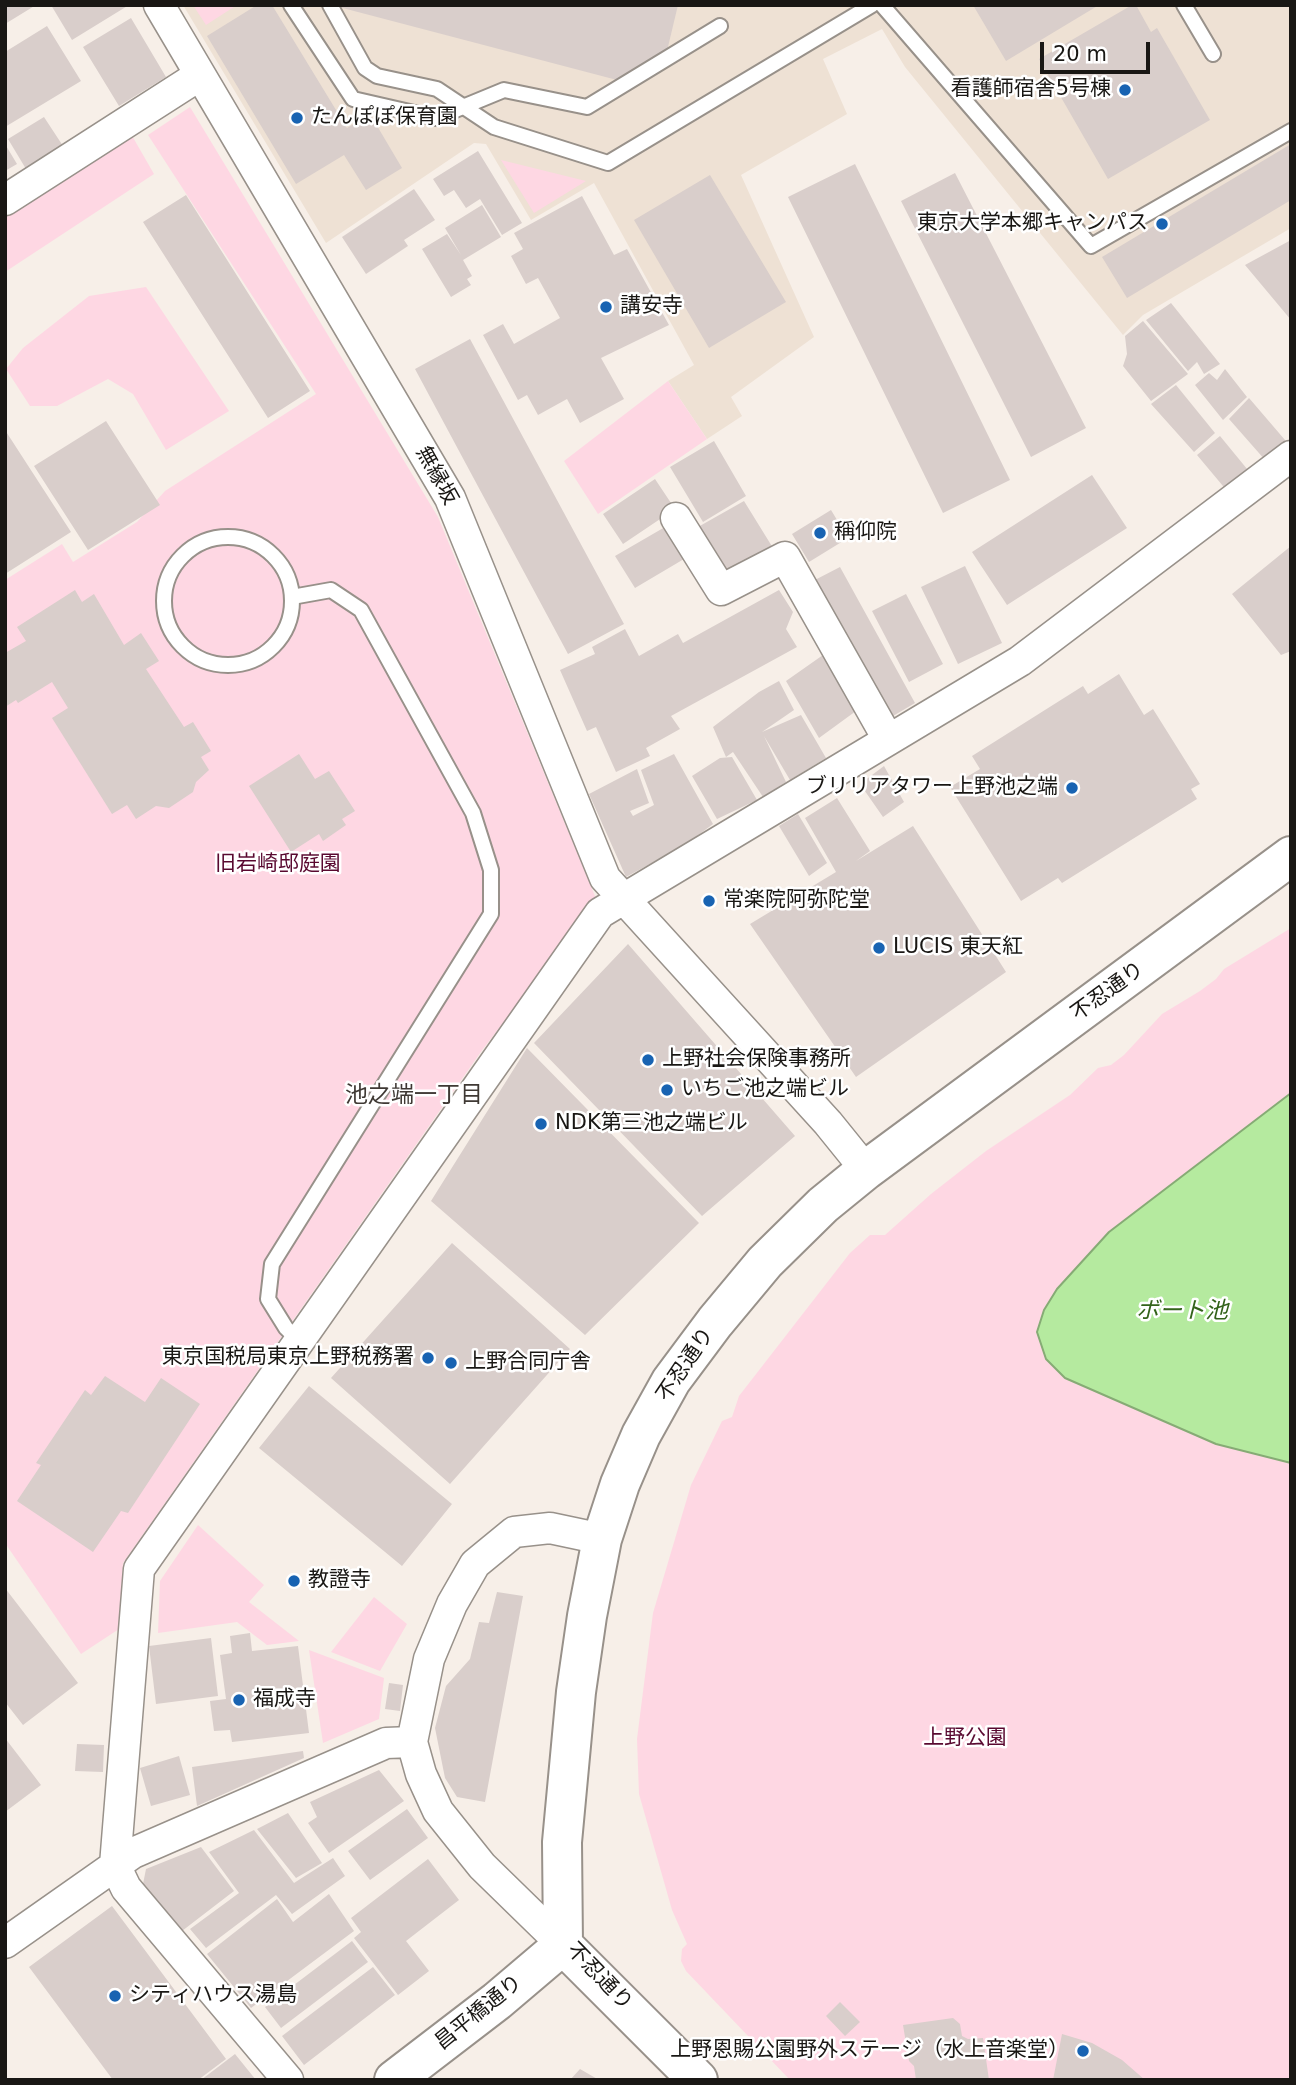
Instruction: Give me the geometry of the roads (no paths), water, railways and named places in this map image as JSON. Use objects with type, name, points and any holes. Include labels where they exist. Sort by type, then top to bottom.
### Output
[{"type":"main road","name":"不忍通り","points":[[698,2080],[563,1945],[562,1842],[576,1692],[603,1539],[636,1447],[671,1381],[765,1262],[823,1205],[866,1170],[1291,856]]},
{"type":"main road","name":"昌平橋通り","points":[[394,2080],[497,2001],[563,1945]]},
{"type":"street","name":"無縁坂","points":[[159,5],[450,498],[605,878],[828,1123],[866,1170]]},
{"type":"street","points":[[5,200],[200,75]]},
{"type":"street","points":[[288,2080],[126,1888],[116,1865],[139,1569],[600,913],[1020,661],[1291,456]]},
{"type":"street","points":[[676,518],[721,590],[785,556],[888,739]]},
{"type":"street","points":[[563,1945],[482,1866],[438,1811],[421,1774],[412,1742],[429,1659],[452,1604],[475,1564],[514,1532],[550,1528],[603,1539]]},
{"type":"street","points":[[5,1943],[133,1853],[386,1743],[412,1742]]},
{"type":"lane","points":[[291,5],[353,99],[436,118],[504,89],[587,107],[720,26]]},
{"type":"lane","points":[[330,5],[365,68],[377,76],[437,89],[494,128],[608,163],[872,5]]},
{"type":"lane","points":[[882,5],[1091,246],[1291,131]]},
{"type":"lane","points":[[1184,5],[1213,54]]},
{"type":"lane","points":[[237,537],[258,544],[275,557],[287,576],[292,597],[290,617],[283,636],[268,652],[251,661],[230,665],[210,662],[191,653],[177,639],[167,621],[164,600],[168,580],[178,561],[195,546],[215,538],[237,537]]},
{"type":"lane","points":[[292,597],[331,590],[361,610],[473,813],[491,870],[491,914],[272,1264],[268,1299],[286,1328],[299,1341]]},
{"type":"water","name":"ボート池","points":[[1291,1093],[1291,1463],[1216,1444],[1065,1378],[1046,1359],[1037,1332],[1044,1310],[1057,1289],[1109,1232]]},
{"type":"place","name":"看護師宿舎5号棟","points":[[1125,90]]},
{"type":"place","name":"たんぽぽ保育園","points":[[297,118]]},
{"type":"place","name":"東京大学本郷キャンパス","points":[[1162,224]]},
{"type":"place","name":"講安寺","points":[[606,307]]},
{"type":"place","name":"稱仰院","points":[[820,533]]},
{"type":"place","name":"ブリリアタワー上野池之端","points":[[1072,788]]},
{"type":"place","name":"常楽院阿弥陀堂","points":[[709,901]]},
{"type":"place","name":"LUCIS 東天紅","points":[[879,948]]},
{"type":"place","name":"上野社会保険事務所","points":[[648,1060]]},
{"type":"place","name":"いちご池之端ビル","points":[[667,1090]]},
{"type":"place","name":"NDK第三池之端ビル","points":[[541,1124]]},
{"type":"place","name":"東京国税局東京上野税務署","points":[[428,1358]]},
{"type":"place","name":"上野合同庁舎","points":[[451,1363]]},
{"type":"place","name":"教證寺","points":[[294,1581]]},
{"type":"place","name":"福成寺","points":[[239,1700]]},
{"type":"place","name":"シティハウス湯島","points":[[115,1996]]},
{"type":"place","name":"上野恩賜公園野外ステージ（水上音楽堂）","points":[[1083,2051]]},
{"type":"district","name":"池之端一丁目","points":[[414,1096]]},
{"type":"park label","name":"旧岩崎邸庭園","points":[[278,865]]},
{"type":"park label","name":"上野公園","points":[[965,1739]]}]
